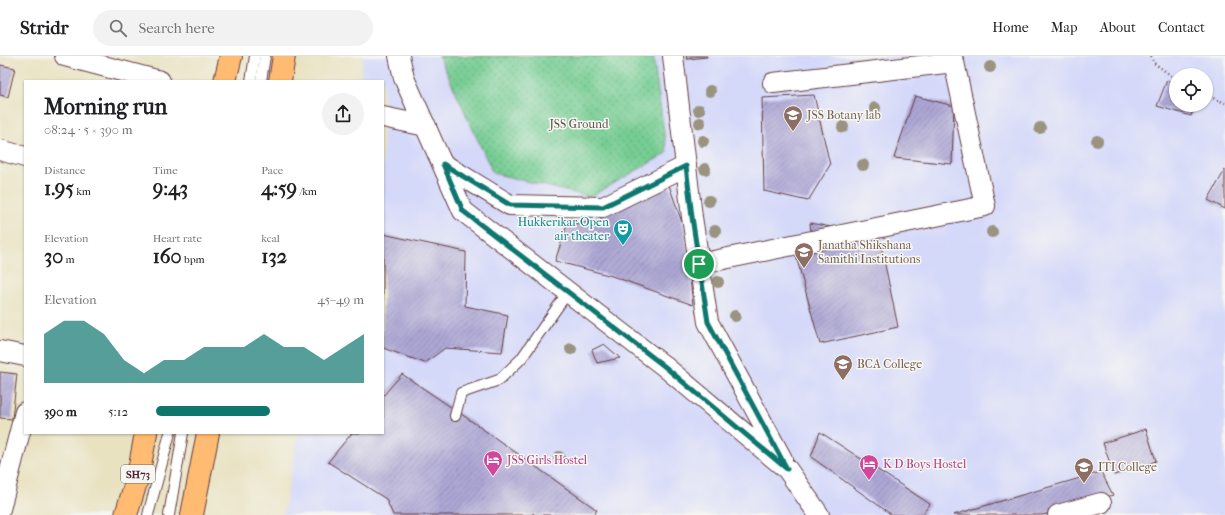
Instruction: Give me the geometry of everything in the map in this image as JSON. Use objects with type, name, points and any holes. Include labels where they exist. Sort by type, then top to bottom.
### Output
[{"type":"main road","points":[[224,80],[231,56]]},
{"type":"main road","points":[[280,80],[284,56]]},
{"type":"main road","name":"SH73","points":[[126,515],[138,476],[146,434]]},
{"type":"main road","points":[[192,515],[208,434]]},
{"type":"street","points":[[65,56],[131,65],[158,80]]},
{"type":"street","points":[[399,56],[404,78],[463,211],[664,366],[787,469]]},
{"type":"street","points":[[673,56],[686,166],[708,322],[787,469],[819,515]]},
{"type":"street","points":[[699,264],[985,206],[954,62],[773,83]]},
{"type":"street","points":[[384,117],[426,126]]},
{"type":"street","points":[[0,150],[24,157]]},
{"type":"street","points":[[443,164],[510,205],[603,207],[686,166]]},
{"type":"street","points":[[0,351],[24,356]]},
{"type":"street","points":[[0,510],[24,416]]},
{"type":"street","points":[[1058,515],[1101,503]]},
{"type":"lane","points":[[251,80],[255,56]]},
{"type":"lane","points":[[261,80],[265,56]]},
{"type":"lane","points":[[455,416],[461,393],[499,380],[521,359],[568,292]]},
{"type":"lane","points":[[148,515],[170,434]]},
{"type":"lane","points":[[169,515],[183,434]]},
{"type":"path","points":[[1151,56],[1154,63],[1169,74]]},
{"type":"path","points":[[1213,98],[1225,103]]},
{"type":"shaded area","name":"Janatha Shikshana Samithi Institutions","points":[[363,56],[1225,56],[1225,515],[283,515],[299,434],[384,434],[384,80],[360,80]]},
{"type":"green space","name":"JSS Ground","points":[[439,56],[653,56],[667,153],[590,197],[493,173]]},
{"type":"building","points":[[686,56],[707,56],[707,57],[687,59]]},
{"type":"building","points":[[0,65],[15,68],[8,97],[0,95]]},
{"type":"building","points":[[1167,80],[1169,81],[1169,110],[1157,106]]},
{"type":"building","name":"JSS Botany lab","points":[[814,95],[830,165],[808,201],[764,191],[762,98]]},
{"type":"building","points":[[915,96],[954,106],[952,164],[894,158]]},
{"type":"building","points":[[1177,112],[1192,112],[1191,116]]},
{"type":"building","points":[[1225,170],[1225,209],[1208,200]]},
{"type":"building","name":"Hukkerikar Open air theater","points":[[664,171],[685,231],[693,305],[612,276],[555,261],[567,225],[599,221]]},
{"type":"building","points":[[810,223],[879,236],[898,327],[820,344],[796,256],[813,249]]},
{"type":"building","points":[[384,234],[466,252],[465,306],[508,315],[502,352],[445,348],[425,363],[384,348]]},
{"type":"building","points":[[604,344],[620,358],[597,363],[592,350]]},
{"type":"building","points":[[0,372],[17,374],[12,419],[0,418]]},
{"type":"building","points":[[402,374],[597,510],[594,515],[535,515],[533,513],[532,515],[393,515],[386,499],[328,462],[351,434],[384,434],[384,395]]},
{"type":"building","points":[[1146,429],[1156,461],[1114,475],[1103,443]]},
{"type":"building","name":"K D Boys Hostel","points":[[820,432],[930,504],[922,515],[892,515],[811,457]]},
{"type":"building","name":"ITI College","points":[[1101,472],[1113,495],[1043,515],[953,515]]},
{"type":"place","name":"JSS Botany lab","points":[[793,132]]},
{"type":"place","name":"Hukkerikar Open air theater","points":[[623,246]]},
{"type":"place","name":"Janatha Shikshana Samithi Institutions","points":[[804,269]]},
{"type":"place","name":"BCA College","points":[[843,381]]},
{"type":"place","name":"JSS Girls Hostel","points":[[493,477]]},
{"type":"place","name":"K D Boys Hostel","points":[[869,481]]},
{"type":"place","name":"ITI College","points":[[1084,484]]},
{"type":"route","points":[[443,164],[510,205],[603,207],[686,166],[699,264],[708,322],[787,469],[664,366],[463,211],[443,164]]}]
